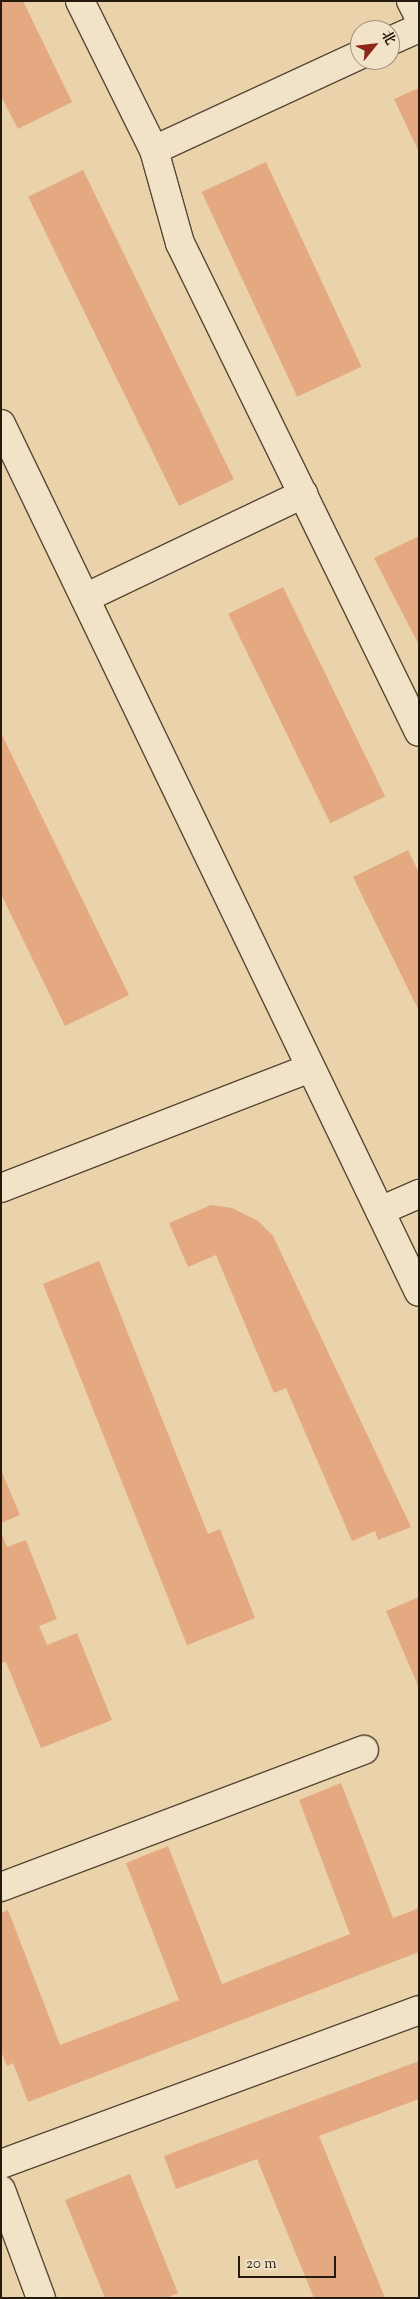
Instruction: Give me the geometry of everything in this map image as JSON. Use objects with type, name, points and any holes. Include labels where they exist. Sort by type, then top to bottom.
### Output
[{"type":"street","points":[[80,1],[154,150],[180,243],[419,732]]},
{"type":"street","points":[[411,1],[419,17]]},
{"type":"street","points":[[400,37],[419,28]]},
{"type":"street","points":[[154,150],[350,60]]},
{"type":"street","points":[[1,424],[419,1292]]},
{"type":"street","points":[[85,598],[303,494]]},
{"type":"street","points":[[1,1188],[311,1068]]},
{"type":"street","points":[[380,1211],[419,1194]]},
{"type":"street","points":[[1,1887],[364,1750]]},
{"type":"street","points":[[1,2164],[419,2010]]},
{"type":"street","points":[[1,2190],[41,2298]]},
{"type":"building","points":[[1,1],[23,1],[72,102],[18,129],[1,96]]},
{"type":"building","points":[[419,88],[419,152],[394,99]]},
{"type":"building","points":[[266,162],[362,367],[297,397],[202,192]]},
{"type":"building","points":[[83,170],[234,479],[179,506],[28,197]]},
{"type":"building","points":[[419,536],[419,645],[374,558]]},
{"type":"building","points":[[283,587],[385,796],[330,823],[228,614]]},
{"type":"building","points":[[1,733],[129,995],[65,1026],[1,894]]},
{"type":"building","points":[[408,850],[419,873],[419,1011],[353,877]]},
{"type":"building","points":[[211,1205],[232,1208],[258,1221],[273,1236],[411,1527],[378,1540],[375,1531],[352,1541],[286,1388],[274,1393],[216,1255],[188,1267],[169,1223]]},
{"type":"building","points":[[99,1261],[208,1534],[220,1529],[255,1618],[187,1645],[43,1284]]},
{"type":"building","points":[[1,1470],[20,1515],[1,1523]]},
{"type":"building","points":[[1,1532],[7,1547],[26,1540],[57,1619],[39,1626],[47,1645],[77,1633],[112,1720],[41,1748],[6,1662],[1,1663]]},
{"type":"building","points":[[419,1597],[419,1688],[386,1611]]},
{"type":"building","points":[[341,1783],[393,1918],[419,1908],[419,1952],[28,2102],[13,2063],[7,2066],[1,2051],[1,1913],[8,1910],[60,2045],[179,2000],[126,1863],[168,1846],[222,1984],[350,1934],[299,1800]]},
{"type":"building","points":[[419,2061],[419,2099],[319,2136],[385,2298],[314,2298],[257,2159],[176,2189],[164,2156]]},
{"type":"building","points":[[130,2174],[178,2293],[166,2298],[105,2298],[65,2200]]}]
